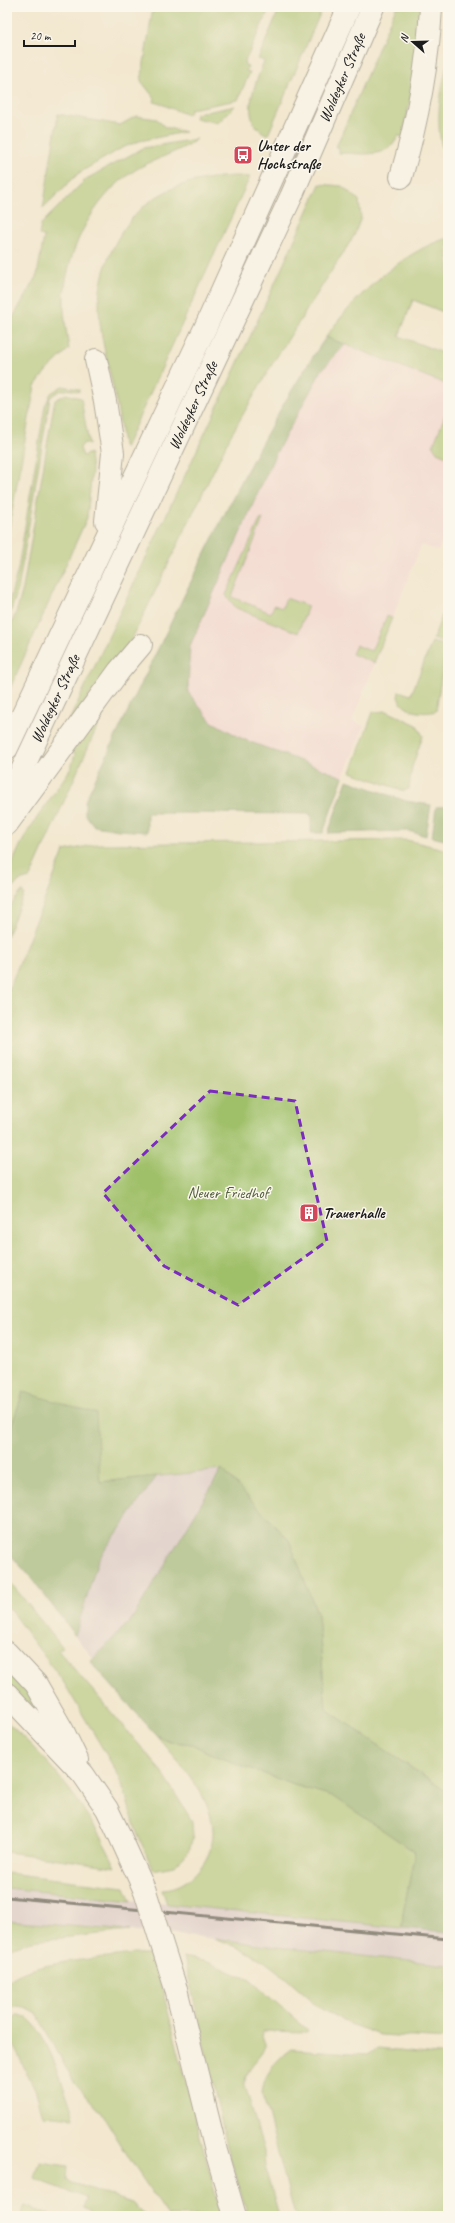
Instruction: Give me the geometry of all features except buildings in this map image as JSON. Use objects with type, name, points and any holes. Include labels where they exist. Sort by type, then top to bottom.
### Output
[{"type":"main road","name":"Woldegker Straße","points":[[7,748],[267,194],[349,7]]},
{"type":"main road","name":"Woldegker Straße","points":[[7,802],[292,197],[373,7]]},
{"type":"main road","points":[[401,177],[424,82],[428,54],[431,7]]},
{"type":"main road","points":[[96,360],[105,401],[113,453],[104,540]]},
{"type":"main road","points":[[7,824],[119,671],[141,645]]},
{"type":"main road","points":[[7,1653],[36,1684],[63,1731],[83,1774]]},
{"type":"main road","points":[[7,1694],[83,1774],[107,1809],[145,1891],[176,1989],[216,2151],[235,2216]]},
{"type":"highlighted area","points":[[210,1091],[295,1101],[327,1241],[238,1305],[164,1266],[103,1193]]},
{"type":"shaded area","points":[[345,345],[448,385],[448,528],[438,551],[421,545],[352,721],[364,726],[343,777],[243,739],[211,721],[188,692],[190,646],[275,455],[322,370]]},
{"type":"shaded area","points":[[222,1469],[132,1619],[94,1659],[75,1636],[98,1560],[157,1476]]},
{"type":"shaded area","points":[[7,1888],[448,1932],[448,1965],[258,1945],[179,1934],[77,1928],[7,1921]]},
{"type":"green space","points":[[153,7],[270,7],[244,64],[248,66],[246,71],[250,72],[238,100],[191,109],[188,115],[162,104],[153,102],[155,99],[141,81]]},
{"type":"green space","points":[[280,7],[323,7],[268,135],[259,129],[253,121],[251,102],[256,81],[264,61],[258,59]]},
{"type":"green space","points":[[396,7],[422,7],[420,50],[403,137],[398,136],[394,144],[388,149],[373,154],[339,153],[339,147],[336,147]]},
{"type":"green space","points":[[448,60],[448,156],[444,156],[439,131],[439,108]]},
{"type":"green space","points":[[235,106],[218,123],[195,118],[196,114]]},
{"type":"green space","points":[[58,114],[120,125],[136,116],[157,119],[165,127],[185,132],[140,141],[122,148],[79,173],[43,208]]},
{"type":"green space","points":[[196,139],[192,143],[137,169],[121,181],[106,195],[94,212],[74,249],[68,269],[64,309],[69,349],[47,370],[35,386],[7,539],[7,328],[37,275],[44,236],[39,235],[41,224],[86,179],[143,148]]},
{"type":"green space","points":[[237,176],[250,177],[125,448],[123,446],[117,407],[103,344],[100,321],[100,292],[103,274],[109,257],[117,240],[127,225],[139,211],[152,200],[175,187],[184,184],[210,178]]},
{"type":"green space","points":[[320,184],[342,186],[359,200],[361,218],[354,236],[273,363],[230,437],[132,639],[66,727],[226,388]]},
{"type":"green space","points":[[448,238],[448,314],[413,300],[399,336],[448,355],[448,385],[326,337],[337,322],[364,292],[396,265],[413,253]]},
{"type":"green space","points":[[326,337],[345,345],[322,370],[275,455],[190,646],[188,692],[211,721],[243,739],[343,777],[323,833],[311,833],[311,814],[147,813],[147,832],[118,830],[94,826],[85,814],[85,801],[144,677],[247,470],[292,389]]},
{"type":"green space","points":[[62,386],[79,389],[79,392],[64,390],[50,398],[18,590],[7,623],[7,610],[18,569],[45,406],[51,393]]},
{"type":"green space","points":[[66,394],[81,398],[89,444],[84,443],[80,448],[83,456],[90,453],[92,471],[87,518],[7,695],[7,634],[17,610],[23,588],[54,404],[55,400]]},
{"type":"green space","points":[[448,412],[448,457],[437,452],[433,446],[445,415]]},
{"type":"green space","points":[[263,519],[232,597],[271,613],[274,605],[282,608],[286,598],[308,606],[298,633],[236,608],[226,595],[260,520]]},
{"type":"green space","points":[[448,600],[448,638],[447,643],[433,639]]},
{"type":"green space","points":[[387,616],[392,618],[374,663],[352,654],[356,645],[371,651]]},
{"type":"green space","points":[[432,642],[446,646],[436,711],[425,713],[409,709],[404,706],[398,697],[399,691],[411,695]]},
{"type":"green space","points":[[116,685],[30,878],[19,881],[7,895],[7,875],[20,846],[28,831],[71,768],[75,754],[71,749]]},
{"type":"green space","points":[[387,711],[417,725],[423,736],[412,767],[409,789],[404,791],[351,772],[373,712]]},
{"type":"green space","points":[[347,780],[406,801],[431,805],[426,836],[408,831],[328,833]]},
{"type":"green space","points":[[448,806],[448,841],[432,837],[436,807]]},
{"type":"green space","name":"Neuer Friedhof","points":[[407,840],[448,850],[448,1793],[326,1709],[318,1615],[222,1470],[100,1482],[23,1392],[11,1427],[7,1426],[7,994],[64,851],[97,844]]},
{"type":"green space","points":[[22,891],[24,894],[7,936],[7,910]]},
{"type":"green space","points":[[23,1392],[96,1413],[100,1482],[157,1476],[98,1560],[75,1636],[33,1580],[7,1551],[7,1440]]},
{"type":"green space","points":[[222,1469],[289,1540],[318,1615],[326,1709],[448,1793],[448,1932],[402,1928],[403,1913],[415,1852],[333,1796],[294,1785],[209,1753],[192,1744],[173,1742],[157,1736],[90,1662],[132,1619]]},
{"type":"green space","points":[[7,1578],[62,1647],[58,1650],[160,1769],[192,1821],[193,1836],[190,1848],[184,1857],[174,1866],[153,1870],[137,1833],[120,1778],[64,1683],[7,1606]]},
{"type":"green space","points":[[7,1673],[28,1692],[55,1734],[7,1684]]},
{"type":"green space","points":[[7,1722],[40,1754],[69,1789],[94,1827],[116,1867],[7,1852]]},
{"type":"green space","points":[[157,1736],[173,1742],[192,1744],[209,1753],[294,1785],[333,1796],[415,1852],[403,1913],[402,1928],[167,1904],[162,1889],[178,1886],[188,1880],[200,1868],[210,1850],[213,1832],[210,1815],[203,1798],[193,1781]]},
{"type":"green space","points":[[7,1873],[125,1887],[131,1901],[7,1888]]},
{"type":"green space","points":[[7,1921],[130,1931],[32,1941],[7,1949]]},
{"type":"green space","points":[[215,1938],[258,1945],[448,1965],[448,2039],[380,2035],[352,2025],[321,2009],[264,1961],[244,1950]]},
{"type":"green space","points":[[132,1954],[150,1954],[163,1992],[221,2216],[168,2216],[134,2166],[101,2112],[75,2084],[37,2014],[24,2007],[17,2006],[7,2012],[7,1982],[18,1975],[32,1969],[48,1965]]},
{"type":"green space","points":[[184,1957],[208,1962],[250,1980],[308,2030],[307,2032],[263,2031],[261,2036],[265,2043],[265,2048],[251,2066],[246,2078],[245,2085],[264,2151],[265,2167],[279,2216],[248,2216],[227,2146]]},
{"type":"green space","points":[[17,2015],[24,2016],[29,2020],[37,2028],[44,2039],[62,2081],[74,2118],[43,2115],[35,2089],[7,2033],[9,2022]]},
{"type":"green space","points":[[291,2049],[368,2054],[378,2049],[448,2056],[448,2216],[295,2216],[262,2093],[268,2074],[276,2062]]},
{"type":"green space","points":[[40,2162],[68,2166],[67,2181],[132,2203],[146,2216],[93,2216],[90,2212],[83,2208],[86,2198],[35,2178]]},
{"type":"green space","points":[[25,2205],[54,2216],[21,2216]]},
{"type":"railway","points":[[7,1897],[448,1939]]},
{"type":"place","name":"Unter der Hochstraße","points":[[243,155]]},
{"type":"place","name":"Trauerhalle","points":[[309,1213]]}]
